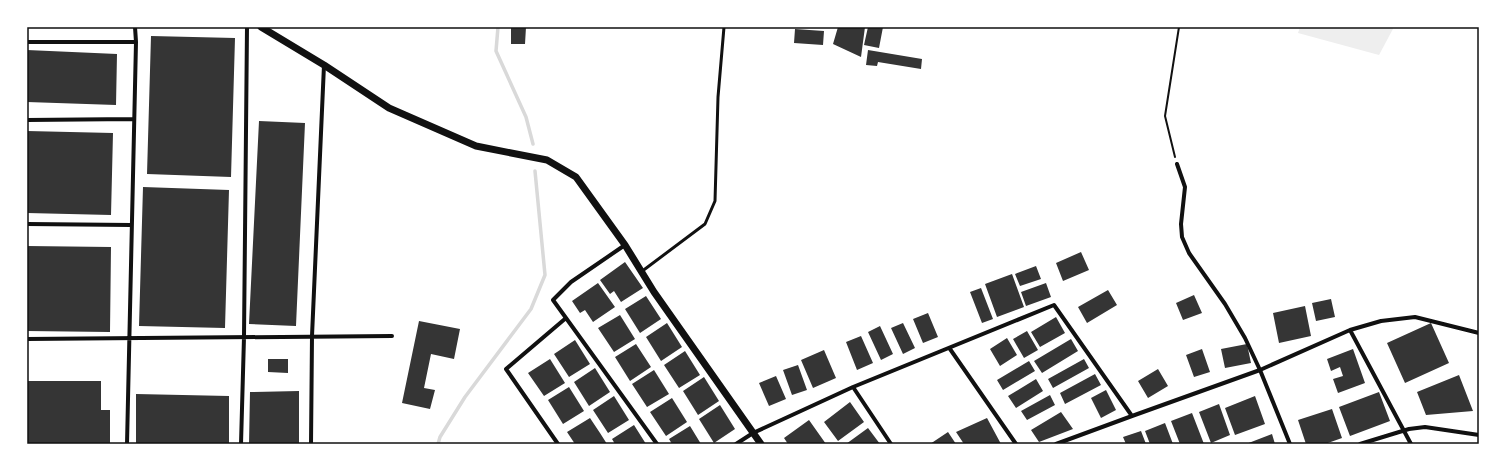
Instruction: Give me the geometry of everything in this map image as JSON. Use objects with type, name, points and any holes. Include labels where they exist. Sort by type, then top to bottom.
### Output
[{"type":"street","points":[[127,444],[136,42],[135,27]]},
{"type":"street","points":[[241,444],[244,336],[247,27]]},
{"type":"street","points":[[261,27],[324,65],[389,108],[476,146],[547,160],[576,177],[625,245],[654,292],[761,444]]},
{"type":"street","points":[[27,42],[136,42]]},
{"type":"street","points":[[311,444],[312,336],[324,65]]},
{"type":"street","points":[[27,120],[134,119]]},
{"type":"street","points":[[1177,164],[1185,188],[1181,224],[1182,237],[1189,253],[1225,304],[1245,338],[1260,370],[1290,444]]},
{"type":"street","points":[[27,224],[132,225]]},
{"type":"street","points":[[625,245],[571,282],[553,300],[657,444]]},
{"type":"street","points":[[736,444],[753,433],[853,387],[950,349],[1054,305],[1132,416]]},
{"type":"street","points":[[1056,444],[1260,370],[1350,330],[1381,321],[1415,317],[1479,333]]},
{"type":"street","points":[[558,444],[506,369],[566,318]]},
{"type":"street","points":[[1350,330],[1411,444]]},
{"type":"street","points":[[27,339],[244,336],[392,336]]},
{"type":"street","points":[[950,349],[1016,444]]},
{"type":"street","points":[[853,387],[891,444]]},
{"type":"street","points":[[1360,444],[1404,431],[1425,427],[1479,435]]},
{"type":"lane","points":[[641,272],[705,224],[716,202],[718,97],[724,27]]},
{"type":"path","points":[[1177,164],[1165,116],[1179,27]]},
{"type":"shaded area","points":[[1300,27],[1394,27],[1379,55],[1298,33]]},
{"type":"building","points":[[511,27],[526,27],[525,44],[511,44]]},
{"type":"building","points":[[838,27],[865,27],[861,57],[833,44]]},
{"type":"building","points":[[868,27],[883,27],[879,48],[864,45]]},
{"type":"building","points":[[795,29],[824,31],[823,45],[794,43]]},
{"type":"building","points":[[151,36],[235,38],[231,177],[147,174]]},
{"type":"building","points":[[27,50],[117,54],[116,105],[27,102]]},
{"type":"building","points":[[868,50],[922,59],[921,69],[878,62],[877,66],[866,65]]},
{"type":"building","points":[[259,121],[305,123],[296,326],[249,324]]},
{"type":"building","points":[[27,131],[113,133],[111,215],[27,213]]},
{"type":"building","points":[[143,187],[229,190],[225,328],[139,326]]},
{"type":"building","points":[[27,246],[111,247],[110,332],[27,331]]},
{"type":"building","points":[[1081,252],[1089,270],[1063,281],[1056,263]]},
{"type":"building","points":[[625,262],[643,288],[621,302],[614,291],[610,294],[600,280]]},
{"type":"building","points":[[1036,266],[1041,279],[1020,286],[1015,274]]},
{"type":"building","points":[[1012,274],[1024,307],[997,317],[985,284]]},
{"type":"building","points":[[598,283],[615,307],[593,322],[585,310],[580,313],[572,301]]},
{"type":"building","points":[[1046,283],[1051,297],[1026,306],[1021,292]]},
{"type":"building","points":[[981,288],[993,319],[982,323],[970,292]]},
{"type":"building","points":[[1108,290],[1117,305],[1087,323],[1078,307]]},
{"type":"building","points":[[1194,295],[1202,313],[1183,320],[1176,303]]},
{"type":"building","points":[[646,296],[661,319],[640,333],[625,309]]},
{"type":"building","points":[[1331,299],[1335,317],[1316,321],[1312,303]]},
{"type":"building","points":[[1305,306],[1311,336],[1279,343],[1273,313]]},
{"type":"building","points":[[928,313],[938,337],[923,343],[913,319]]},
{"type":"building","points":[[620,315],[635,339],[614,352],[598,328]]},
{"type":"building","points":[[1056,317],[1065,333],[1040,347],[1031,332]]},
{"type":"building","points":[[419,321],[460,329],[454,359],[431,354],[424,388],[435,390],[430,409],[402,403]]},
{"type":"building","points":[[667,323],[682,347],[661,361],[646,337]]},
{"type":"building","points":[[903,323],[915,348],[903,354],[891,328]]},
{"type":"building","points":[[1431,323],[1449,363],[1405,383],[1387,343]]},
{"type":"building","points":[[880,326],[893,354],[881,360],[868,332]]},
{"type":"building","points":[[1027,331],[1038,350],[1024,358],[1013,339]]},
{"type":"building","points":[[861,336],[873,363],[857,370],[846,342]]},
{"type":"building","points":[[1007,338],[1017,355],[1000,366],[990,349]]},
{"type":"building","points":[[1071,339],[1078,351],[1042,373],[1034,361]]},
{"type":"building","points":[[575,340],[590,364],[569,377],[554,354]]},
{"type":"building","points":[[636,344],[651,367],[630,381],[615,357]]},
{"type":"building","points":[[1247,344],[1251,363],[1225,368],[1221,349]]},
{"type":"building","points":[[1202,349],[1210,372],[1194,377],[1186,355]]},
{"type":"building","points":[[1353,349],[1365,383],[1338,393],[1333,379],[1343,376],[1340,367],[1331,371],[1327,359]]},
{"type":"building","points":[[824,350],[836,378],[813,388],[801,360]]},
{"type":"building","points":[[685,351],[700,375],[679,388],[664,365]]},
{"type":"building","points":[[268,359],[288,359],[288,373],[268,372]]},
{"type":"building","points":[[550,359],[565,383],[544,396],[528,373]]},
{"type":"building","points":[[1084,359],[1089,368],[1053,388],[1048,379]]},
{"type":"building","points":[[1029,361],[1035,371],[1003,390],[997,380]]},
{"type":"building","points":[[798,365],[807,390],[792,395],[783,370]]},
{"type":"building","points":[[595,368],[610,392],[589,406],[574,382]]},
{"type":"building","points":[[1158,369],[1168,386],[1148,398],[1138,381]]},
{"type":"building","points":[[654,370],[669,394],[647,407],[632,384]]},
{"type":"building","points":[[1095,374],[1101,385],[1065,404],[1060,393]]},
{"type":"building","points":[[1459,375],[1473,411],[1426,415],[1417,392]]},
{"type":"building","points":[[776,376],[786,399],[769,406],[759,383]]},
{"type":"building","points":[[704,377],[719,401],[698,415],[683,391]]},
{"type":"building","points":[[1036,379],[1043,391],[1016,408],[1008,396]]},
{"type":"building","points":[[27,381],[101,381],[101,410],[110,410],[110,444],[27,444]]},
{"type":"building","points":[[569,387],[584,411],[563,424],[548,400]]},
{"type":"building","points":[[1106,390],[1116,410],[1101,418],[1091,398]]},
{"type":"building","points":[[299,391],[299,444],[249,444],[250,392]]},
{"type":"building","points":[[1379,392],[1390,421],[1350,436],[1339,407]]},
{"type":"building","points":[[136,394],[229,396],[229,444],[136,444]]},
{"type":"building","points":[[1050,395],[1055,405],[1027,420],[1021,411]]},
{"type":"building","points":[[614,396],[629,420],[608,433],[593,410]]},
{"type":"building","points":[[1255,396],[1265,424],[1235,435],[1225,408]]},
{"type":"building","points":[[672,398],[687,422],[666,436],[650,412]]},
{"type":"building","points":[[850,402],[864,422],[838,441],[824,422]]},
{"type":"building","points":[[1219,404],[1230,435],[1211,443],[1199,412]]},
{"type":"building","points":[[720,405],[735,429],[714,443],[699,419]]},
{"type":"building","points":[[1332,409],[1342,438],[1325,444],[1306,444],[1298,420]]},
{"type":"building","points":[[1061,412],[1073,429],[1039,442],[1031,430]]},
{"type":"building","points":[[1192,413],[1204,444],[1180,444],[1171,421]]},
{"type":"building","points":[[590,418],[607,444],[575,444],[567,432]]},
{"type":"building","points":[[987,418],[1001,444],[964,444],[956,432]]},
{"type":"building","points":[[809,420],[826,444],[788,444],[784,438]]},
{"type":"building","points":[[1165,423],[1173,444],[1150,444],[1145,431]]},
{"type":"building","points":[[634,425],[646,444],[615,444],[612,439]]},
{"type":"building","points":[[690,426],[701,444],[672,444],[669,439]]},
{"type":"building","points":[[868,428],[880,444],[846,444]]},
{"type":"building","points":[[1141,431],[1146,444],[1126,444],[1123,437]]},
{"type":"building","points":[[948,432],[956,444],[930,444]]},
{"type":"building","points":[[1272,434],[1275,444],[1246,444]]},
{"type":"waterway","points":[[498,27],[496,51],[526,117],[533,144]]},
{"type":"waterway","points":[[438,444],[440,437],[465,397],[531,309],[545,275],[535,171]]}]
